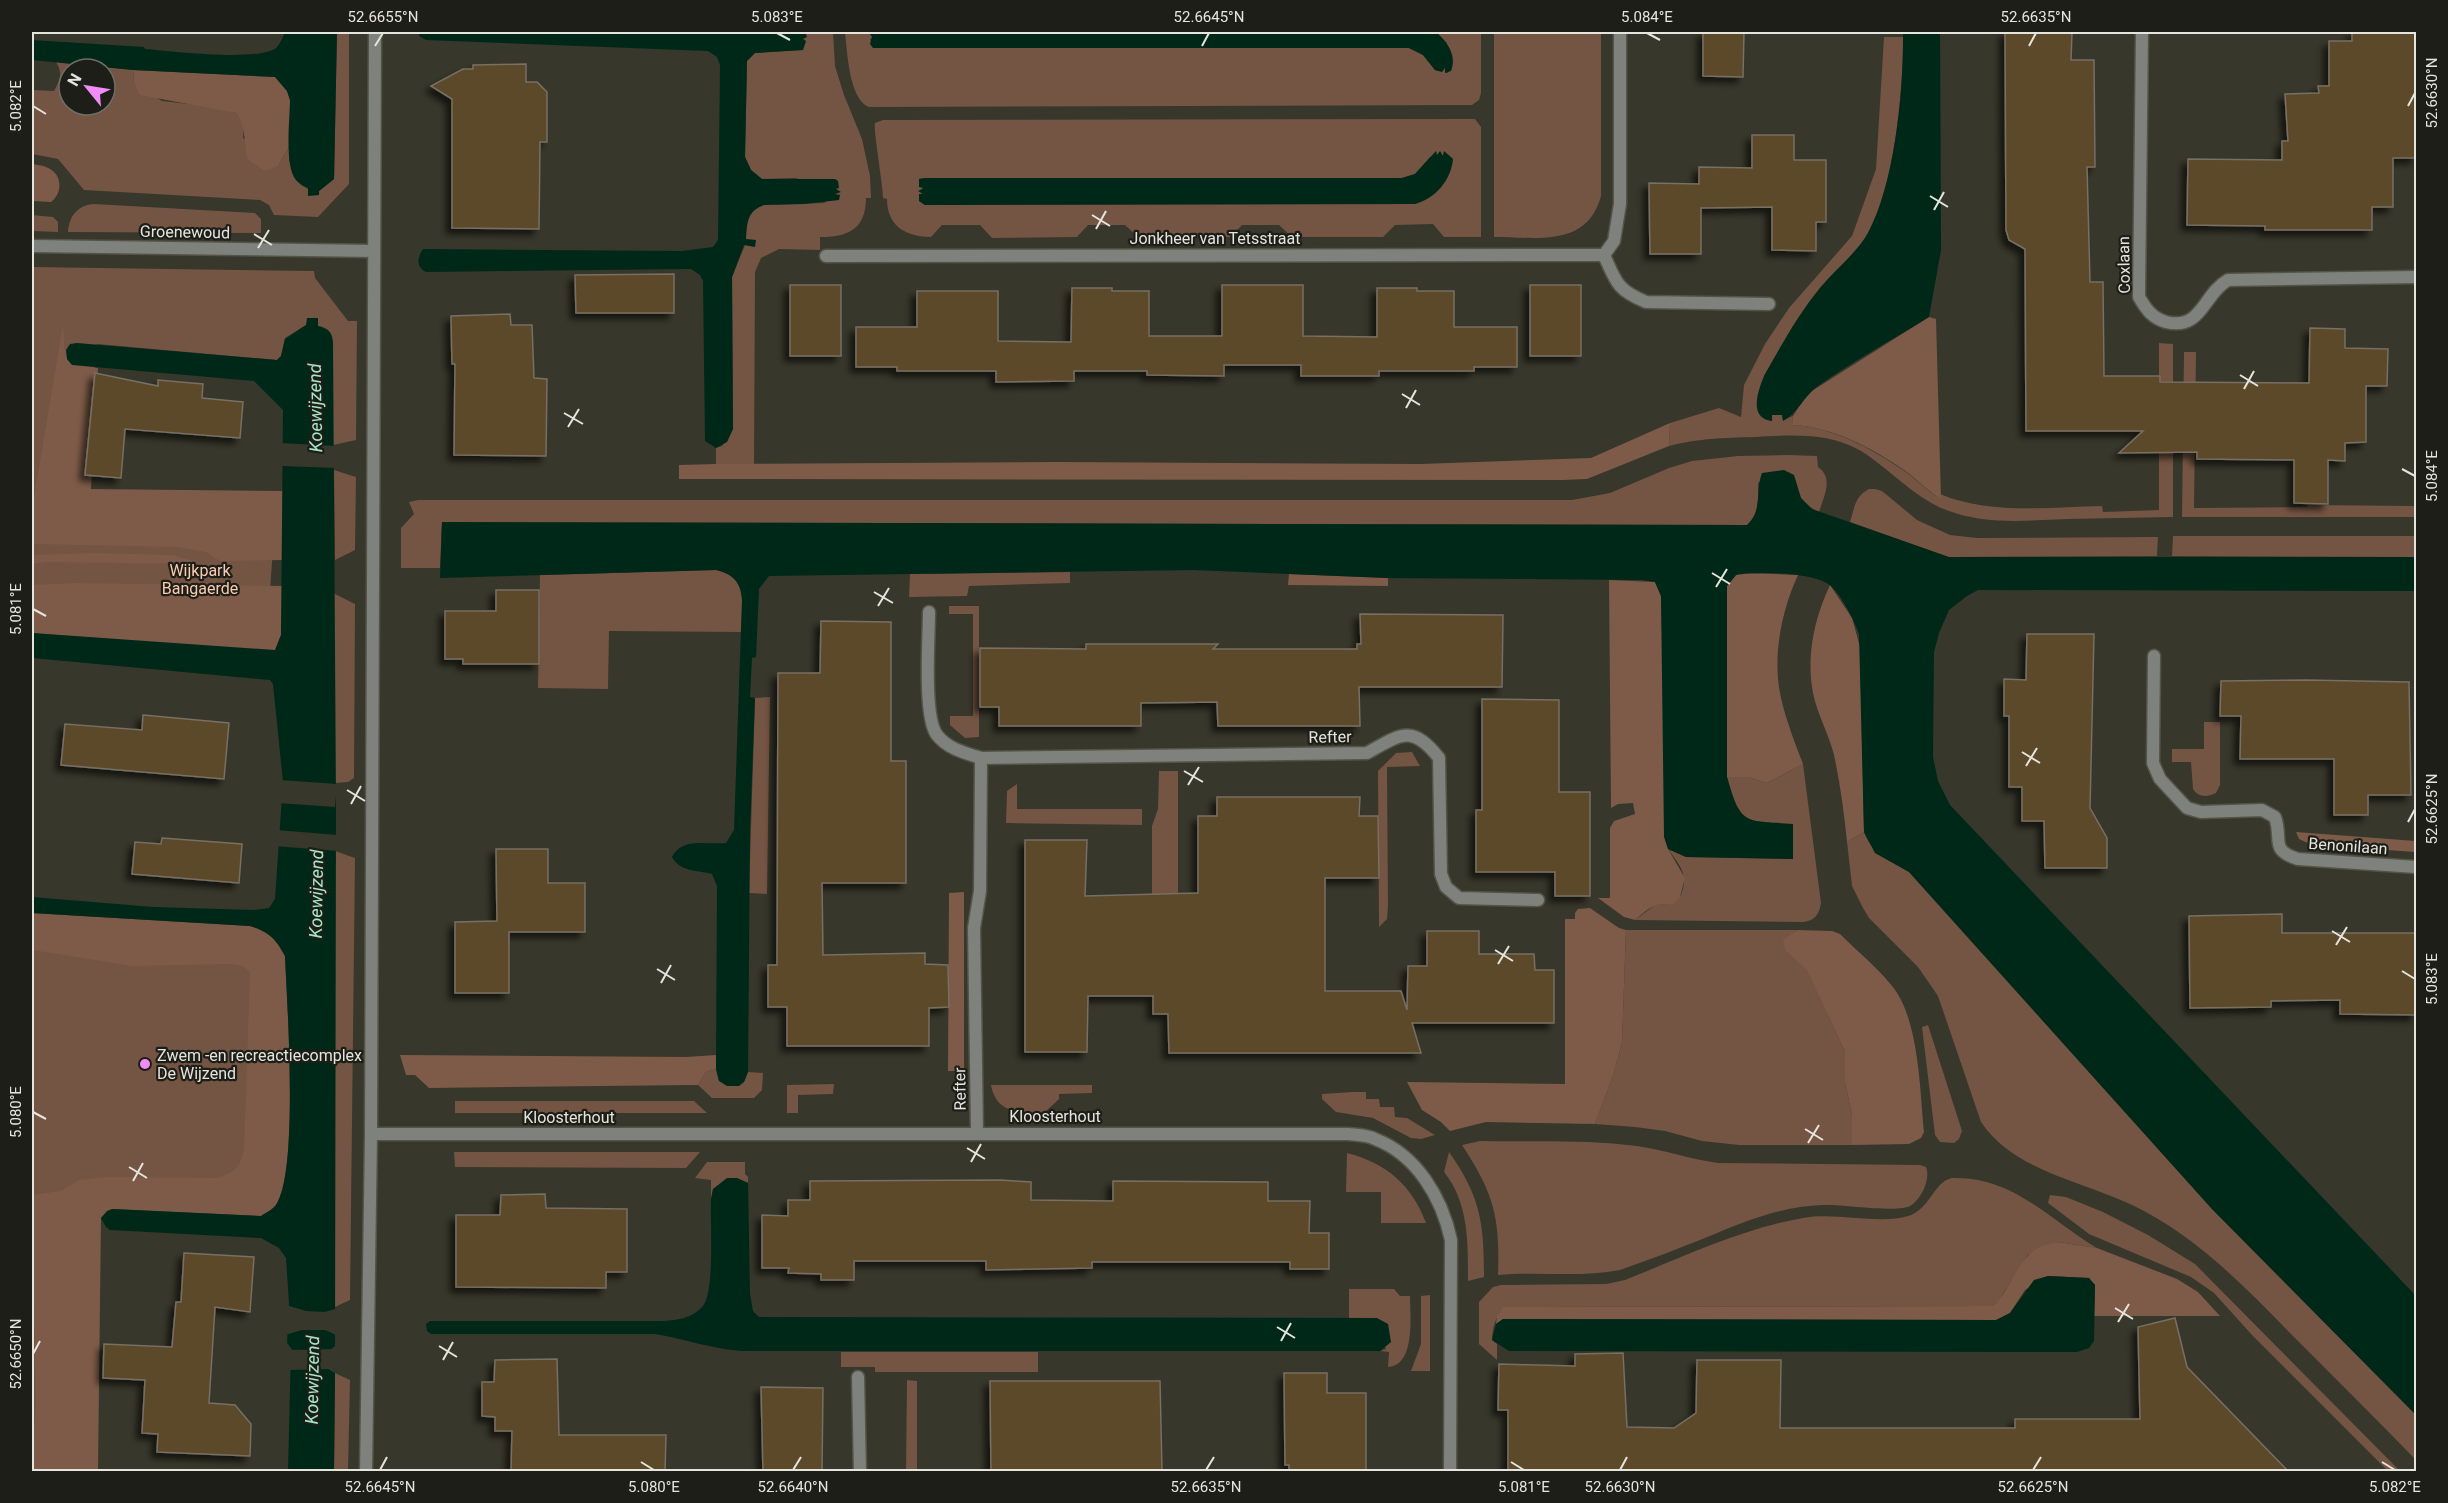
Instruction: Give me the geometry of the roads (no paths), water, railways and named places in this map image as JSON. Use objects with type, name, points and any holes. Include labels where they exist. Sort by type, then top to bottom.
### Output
[{"type":"street","points":[[366,1472],[371,1134],[375,32]]},
{"type":"street","points":[[1620,32],[1620,204],[1614,241],[1604,255],[1616,282],[1627,294],[1646,302],[1769,304]]},
{"type":"street","name":"Coxlaan","points":[[2142,32],[2139,297],[2148,312],[2161,321],[2178,325],[2192,320],[2217,286],[2228,280],[2416,277]]},
{"type":"street","name":"Groenewoud","points":[[32,246],[374,251]]},
{"type":"street","name":"Jonkheer van Tetsstraat","points":[[826,256],[1604,255]]},
{"type":"street","name":"Refter","points":[[929,612],[929,717],[937,735],[952,748],[981,758],[1367,753],[1400,736],[1415,735],[1427,744],[1439,759],[1440,874],[1446,887],[1459,898],[1538,900]]},
{"type":"street","name":"Benonilaan","points":[[2154,656],[2153,764],[2160,779],[2187,808],[2201,812],[2262,810],[2275,817],[2279,827],[2279,847],[2284,855],[2298,859],[2416,867]]},
{"type":"street","name":"Refter","points":[[977,1132],[974,928],[980,891],[981,758]]},
{"type":"street","name":"Kloosterhout","points":[[371,1134],[977,1132],[1348,1134],[1375,1138],[1398,1152],[1416,1168],[1434,1191],[1446,1218],[1451,1240],[1450,1472]]},
{"type":"street","points":[[858,1377],[860,1472]]},
{"type":"water","points":[[285,32],[337,32],[334,179],[319,191],[319,195],[308,196],[308,188],[297,181],[292,173],[289,153],[290,100],[287,91],[275,77],[117,68],[117,57],[57,57],[57,62],[32,60],[32,40],[233,55],[266,52],[276,48]]},
{"type":"water","points":[[419,32],[805,32],[807,37],[803,39],[806,41],[803,50],[755,53],[747,61],[745,157],[751,170],[762,179],[835,179],[838,181],[839,188],[836,189],[841,192],[835,194],[840,195],[839,200],[764,205],[754,210],[749,218],[746,239],[756,240],[755,247],[744,245],[732,277],[733,429],[727,442],[716,448],[705,441],[703,281],[700,275],[691,269],[426,272],[420,268],[418,262],[423,249],[682,251],[713,247],[718,240],[720,65],[717,57],[708,51],[426,40],[419,36]]},
{"type":"water","points":[[875,32],[1436,32],[1448,45],[1453,65],[1451,71],[1445,73],[1445,68],[1442,72],[1435,70],[1423,55],[1409,48],[873,48],[870,44],[872,37],[870,34]]},
{"type":"water","points":[[1903,32],[1940,32],[1941,250],[1929,317],[1818,386],[1788,418],[1783,421],[1782,415],[1772,415],[1772,421],[1765,419],[1757,409],[1759,389],[1764,376],[1804,309],[1863,241],[1877,212],[1885,188],[1896,135],[1902,80]]},
{"type":"water","points":[[1436,151],[1437,155],[1440,151],[1443,156],[1444,151],[1453,159],[1452,167],[1446,181],[1436,193],[1415,204],[925,205],[919,201],[919,194],[923,194],[918,191],[924,188],[919,187],[919,179],[925,178],[1402,178],[1415,174]]},
{"type":"water","name":"Koewijzend","points":[[307,318],[318,318],[318,326],[329,331],[333,342],[336,805],[335,1346],[329,1351],[328,1369],[335,1373],[334,1471],[288,1471],[291,1348],[287,1343],[289,1303],[286,1258],[279,1248],[261,1238],[110,1230],[101,1218],[112,1209],[261,1216],[276,1205],[283,1186],[289,1124],[290,1085],[285,956],[271,937],[250,926],[32,913],[32,897],[153,907],[254,910],[269,908],[275,899],[283,782],[273,684],[270,680],[32,658],[32,633],[275,650],[281,635],[283,410],[254,381],[72,365],[67,359],[66,350],[70,344],[77,343],[277,360],[281,356],[285,339],[306,325]]},
{"type":"water","points":[[1784,470],[1794,475],[1801,498],[1812,509],[1949,557],[2416,557],[2416,591],[1978,590],[1949,610],[1939,633],[1934,652],[1933,757],[1938,781],[1950,805],[2416,1296],[2416,1415],[2212,1209],[1909,872],[1875,853],[1864,832],[1859,634],[1840,596],[1823,581],[1799,575],[1757,573],[1736,575],[1727,586],[1727,777],[1736,805],[1747,818],[1755,821],[1793,824],[1793,859],[1686,857],[1668,849],[1664,837],[1661,596],[1655,582],[1642,580],[1388,578],[1194,570],[769,576],[759,589],[756,657],[752,658],[750,697],[755,698],[750,830],[748,1072],[744,1082],[739,1086],[727,1086],[719,1081],[716,1069],[717,886],[712,874],[684,868],[672,857],[676,851],[688,844],[726,843],[734,830],[742,600],[738,584],[727,574],[716,570],[440,578],[442,522],[1747,525],[1755,514],[1762,473]]},
{"type":"water","points":[[727,1178],[737,1178],[748,1183],[750,1294],[753,1311],[759,1317],[1377,1318],[1388,1324],[1391,1342],[1380,1351],[742,1351],[655,1334],[431,1334],[427,1331],[426,1324],[430,1321],[664,1321],[690,1316],[703,1306],[707,1298],[711,1272],[711,1199],[713,1189]]},
{"type":"water","points":[[2048,1276],[2089,1278],[2095,1285],[2094,1341],[2089,1348],[2077,1352],[1509,1351],[1492,1340],[1496,1324],[1503,1319],[1996,1320],[2010,1313],[2034,1280]]},
{"type":"place","name":"Zwem -en recreactiecomplex De Wijzend","points":[[145,1064]]},
{"type":"park label","name":"Wijkpark Bangaerde","points":[[200,579]]}]
